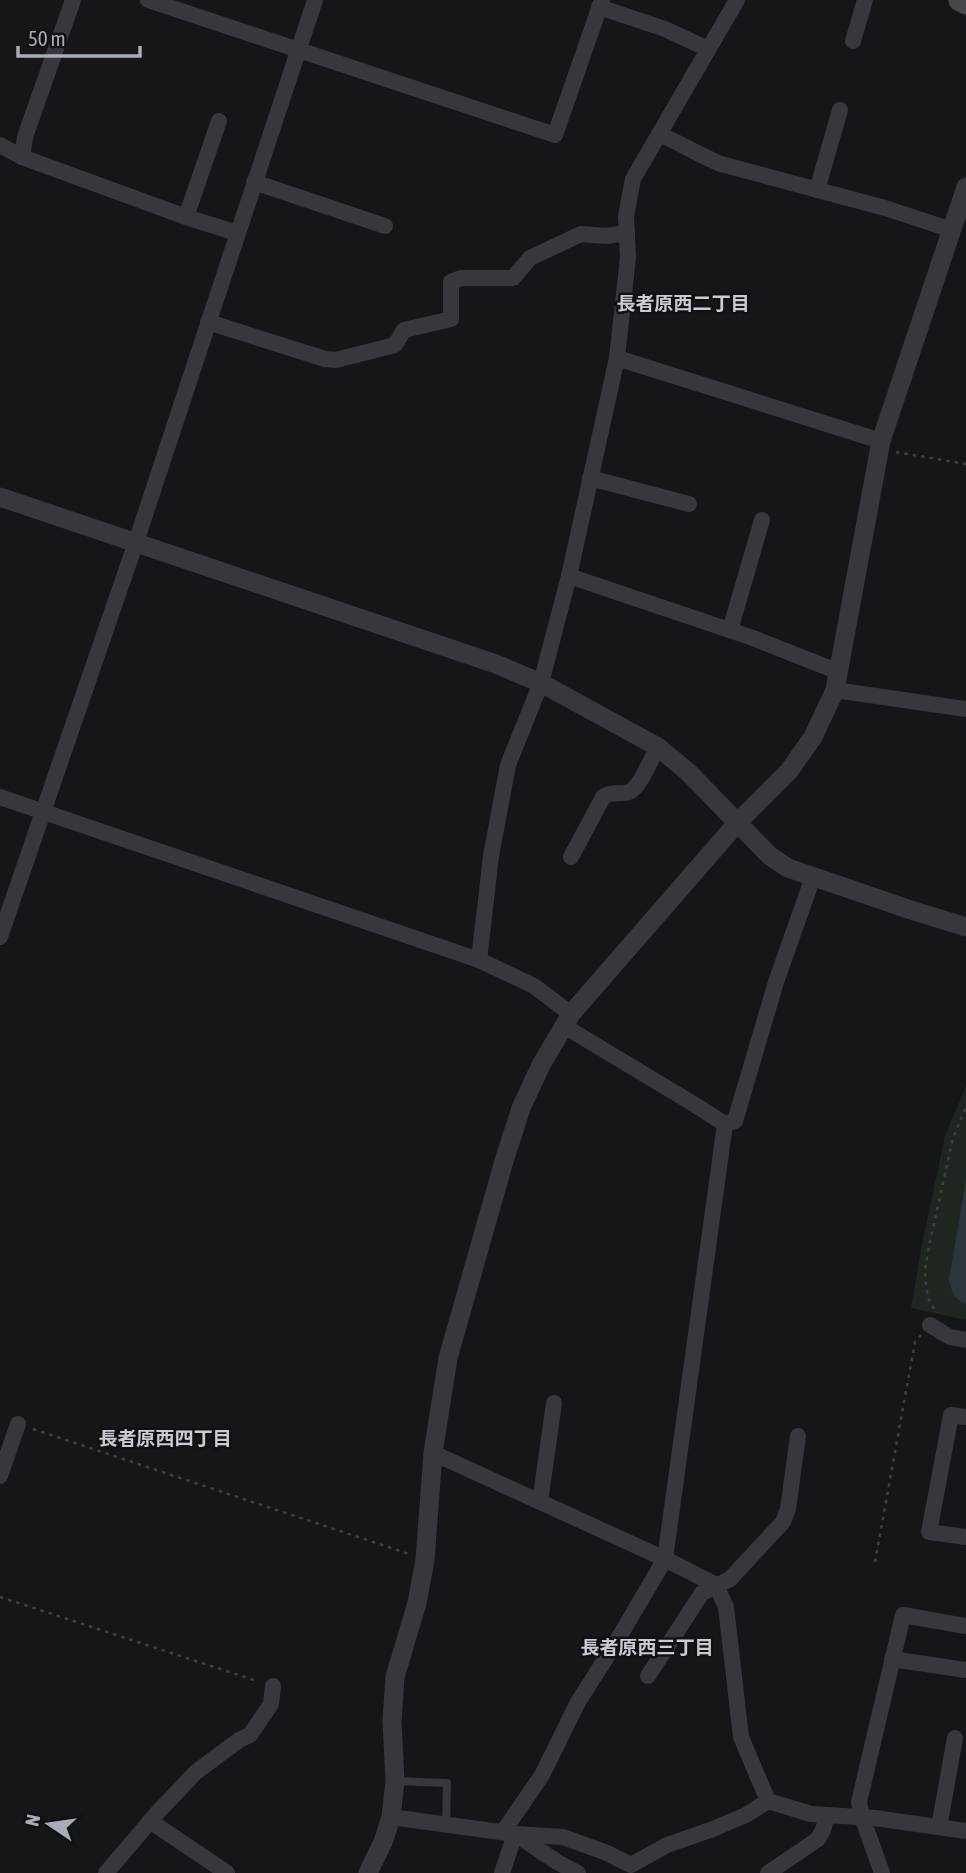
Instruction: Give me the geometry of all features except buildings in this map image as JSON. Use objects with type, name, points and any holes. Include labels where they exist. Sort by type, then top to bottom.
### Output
[{"type":"main road","points":[[960,0],[966,3]]},
{"type":"street","points":[[22,157],[25,137],[73,0]]},
{"type":"street","points":[[148,0],[555,135],[600,4],[665,29],[708,50]]},
{"type":"street","points":[[0,937],[136,542],[315,0]]},
{"type":"street","points":[[479,960],[491,856],[508,765],[541,683],[569,576],[617,358],[628,257],[626,216],[633,179],[737,0]]},
{"type":"street","points":[[853,41],[865,0]]},
{"type":"street","points":[[817,190],[840,110]]},
{"type":"street","points":[[186,217],[219,121]]},
{"type":"street","points":[[659,134],[721,164],[885,208],[952,230]]},
{"type":"street","points":[[0,145],[22,157],[237,233]]},
{"type":"street","points":[[254,182],[385,226]]},
{"type":"street","points":[[368,1873],[391,1817],[395,1781],[392,1721],[395,1677],[417,1604],[425,1560],[433,1453],[448,1358],[521,1108],[541,1065],[568,1020],[738,822],[789,771],[813,737],[837,681],[880,445],[966,187]]},
{"type":"street","points":[[208,321],[335,360],[395,345],[404,330],[451,319],[451,282],[461,278],[513,278],[530,258],[580,234],[606,236],[627,233]]},
{"type":"street","points":[[617,358],[880,445]]},
{"type":"street","points":[[590,478],[690,504]]},
{"type":"street","points":[[0,497],[495,664],[541,683],[658,747],[688,772],[770,856],[788,868],[966,927]]},
{"type":"street","points":[[730,630],[762,520]]},
{"type":"street","points":[[569,576],[730,630],[837,681],[966,709]]},
{"type":"street","points":[[571,857],[603,797],[610,792],[631,791],[658,747]]},
{"type":"street","points":[[0,797],[479,960],[534,986],[568,1020],[724,1124],[735,1121],[776,982],[813,877]]},
{"type":"street","points":[[502,1873],[509,1833],[542,1775],[578,1702],[665,1559],[724,1124]]},
{"type":"street","points":[[935,1320],[950,1337],[966,1340]]},
{"type":"street","points":[[540,1502],[554,1403]]},
{"type":"street","points":[[966,1417],[951,1415],[929,1532],[966,1537]]},
{"type":"street","points":[[0,1476],[18,1424]]},
{"type":"street","points":[[648,1676],[702,1593],[730,1579],[783,1522],[788,1509],[797,1436]]},
{"type":"street","points":[[433,1453],[665,1559],[716,1586],[726,1607],[741,1737],[768,1801]]},
{"type":"street","points":[[882,1873],[859,1802],[903,1615],[966,1626]]},
{"type":"street","points":[[892,1659],[966,1670]]},
{"type":"street","points":[[106,1873],[196,1772],[250,1735],[271,1704],[273,1686]]},
{"type":"street","points":[[939,1827],[955,1738]]},
{"type":"street","points":[[391,1817],[509,1833],[563,1837],[607,1853],[627,1869],[667,1845],[746,1815],[768,1801],[811,1814],[862,1817],[966,1831]]},
{"type":"street","points":[[768,1873],[818,1839],[824,1830],[827,1815]]},
{"type":"street","points":[[150,1821],[227,1873]]},
{"type":"street","points":[[509,1833],[578,1873]]},
{"type":"lane","points":[[395,1781],[447,1783],[446,1824]]},
{"type":"path","points":[[880,445],[966,464]]},
{"type":"path","points":[[875,1562],[915,1342],[935,1320],[925,1269],[953,1138],[966,1107]]},
{"type":"path","points":[[18,1424],[425,1560]]},
{"type":"path","points":[[0,1597],[273,1686]]},
{"type":"shaded area","points":[[966,1086],[966,1320],[911,1308],[945,1136]]},
{"type":"shaded area","points":[[966,1179],[966,1304],[954,1294],[949,1279]]},
{"type":"district","name":"長者原西二丁目","points":[[683,303]]},
{"type":"district","name":"長者原西四丁目","points":[[165,1438]]},
{"type":"district","name":"長者原西三丁目","points":[[647,1647]]}]
